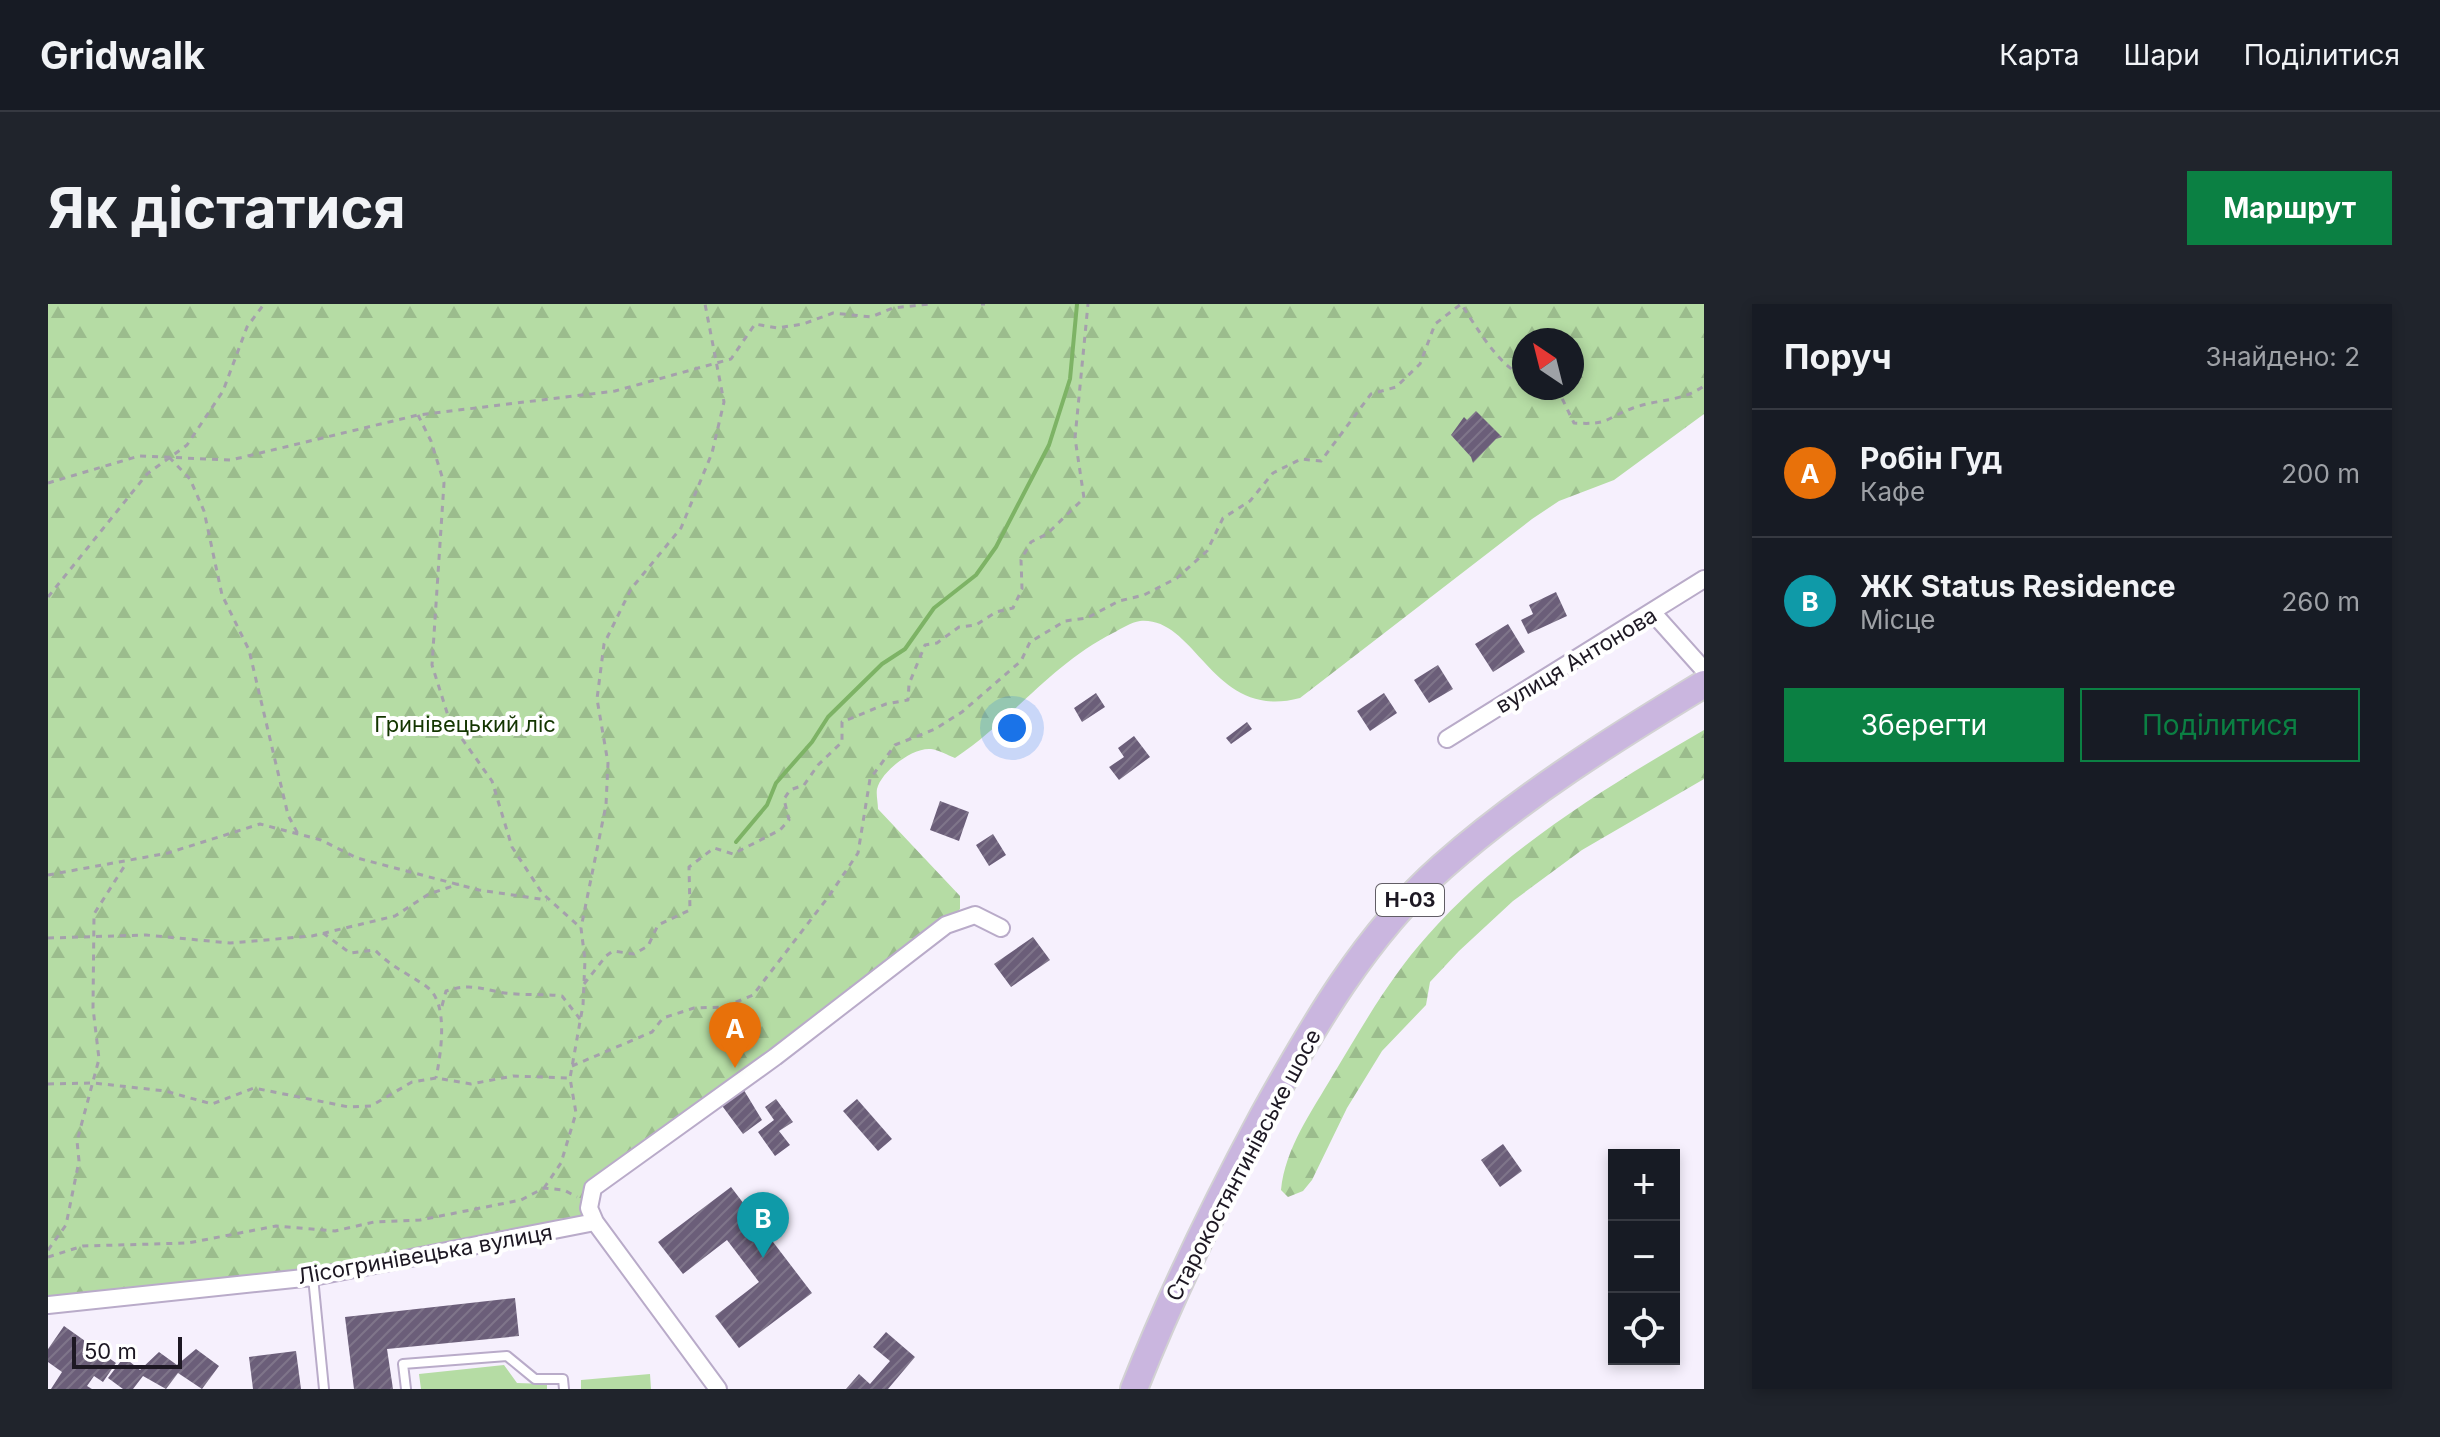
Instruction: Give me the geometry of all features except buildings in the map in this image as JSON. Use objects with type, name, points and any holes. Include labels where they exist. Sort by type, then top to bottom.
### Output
[{"type":"main road","name":"Старокостянтинівське шосе","points":[[1134,1389],[1177,1285],[1309,1032],[1395,914],[1441,868],[1519,804],[1704,684]]},
{"type":"street","name":"вулиця Антонова","points":[[1447,739],[1704,579]]},
{"type":"street","points":[[1653,613],[1704,670]]},
{"type":"street","points":[[718,1389],[592,1215],[593,1188],[775,1057],[946,925],[975,915],[1001,928]]},
{"type":"street","name":"Лісогринівецька вулиця","points":[[48,1305],[313,1277],[592,1215]]},
{"type":"lane","points":[[313,1277],[324,1389]]},
{"type":"lane","points":[[406,1389],[403,1364],[507,1356],[535,1379],[563,1379],[564,1389]]},
{"type":"path","points":[[48,597],[147,474],[187,445],[223,391],[247,327],[264,304]]},
{"type":"path","points":[[48,1257],[83,1246],[188,1243],[276,1226],[335,1231],[374,1222],[420,1220],[521,1200],[544,1188],[561,1163],[576,1113],[570,1078],[584,984],[581,928],[606,805],[608,763],[597,699],[604,644],[631,589],[681,528],[712,453],[724,402],[705,304]]},
{"type":"path","points":[[48,483],[139,456],[231,460],[418,415],[615,391],[731,359],[755,324],[777,328],[803,324],[833,313],[871,317],[893,308],[929,304]]},
{"type":"path","points":[[584,984],[613,951],[634,954],[648,946],[658,925],[690,910],[689,867],[714,848],[733,854],[780,830],[789,820],[784,799],[790,790],[804,785],[818,765],[842,742],[842,722],[886,704],[908,700],[909,684],[925,645],[937,643],[959,627],[976,625],[996,612],[1013,608],[1022,589],[1021,560],[1031,542],[1047,534],[1084,498],[1075,438],[1088,304]]},
{"type":"path","points":[[572,1066],[652,1032],[663,1018],[694,1008],[724,1007],[753,995],[858,853],[870,779],[895,745],[935,729],[962,712],[1021,661],[1030,642],[1065,621],[1087,618],[1177,578],[1207,551],[1223,518],[1250,501],[1273,473],[1301,459],[1321,461],[1371,394],[1396,387],[1420,364],[1435,324],[1461,304],[1474,327],[1487,338],[1512,372]]},
{"type":"path","points":[[1563,400],[1574,423],[1603,425],[1633,408],[1688,397],[1704,386]]},
{"type":"path","points":[[418,415],[431,441],[444,483],[432,665],[450,722],[492,781],[512,847],[551,901],[581,928]]},
{"type":"path","points":[[169,457],[190,479],[204,511],[222,595],[249,650],[288,815],[298,834]]},
{"type":"path","points":[[48,875],[128,861],[216,840],[260,824],[321,840],[357,858],[459,884],[551,901]]},
{"type":"path","points":[[48,1250],[66,1225],[79,1161],[77,1141],[99,1059],[93,1008],[94,914],[128,861]]},
{"type":"path","points":[[48,938],[146,935],[230,943],[323,933],[395,916],[429,894],[459,884]]},
{"type":"path","points":[[323,933],[350,953],[375,950],[388,964],[430,989],[442,1006]]},
{"type":"path","points":[[436,1078],[442,1048],[439,1025],[446,991],[464,985],[489,987],[513,994],[562,996],[580,1019]]},
{"type":"path","points":[[48,1084],[94,1083],[165,1091],[212,1104],[254,1088],[349,1107],[371,1106],[412,1082],[436,1078],[471,1084],[513,1076],[570,1078]]},
{"type":"path","points":[[544,1188],[564,1190],[584,1200],[592,1215]]},
{"type":"green space","name":"Гринівецький ліс","points":[[48,304],[1704,304],[1704,414],[1614,480],[1559,501],[1532,519],[1300,698],[1270,701],[1246,695],[1226,683],[1177,634],[1160,624],[1140,621],[1090,646],[955,758],[923,749],[898,762],[880,782],[878,809],[960,896],[960,909],[946,925],[593,1188],[595,1222],[313,1277],[48,1305]]},
{"type":"green space","points":[[1704,730],[1704,779],[1582,850],[1513,901],[1430,982],[1426,1005],[1382,1051],[1347,1108],[1312,1180],[1303,1191],[1288,1197],[1281,1190],[1284,1174],[1301,1130],[1377,1003],[1428,935],[1489,875],[1557,822]]},
{"type":"green space","points":[[504,1365],[517,1383],[547,1384],[547,1389],[421,1389],[419,1374]]},
{"type":"green space","points":[[650,1374],[651,1389],[581,1389],[581,1380]]},
{"type":"waterway","points":[[736,842],[767,805],[776,783],[812,742],[828,717],[882,664],[905,649],[934,608],[976,575],[996,547],[1049,445],[1070,379],[1077,304]]},
{"type":"place","name":"Робін Гуд","points":[[735,1068]]},
{"type":"place","name":"ЖК Status Residence","points":[[763,1258]]}]
